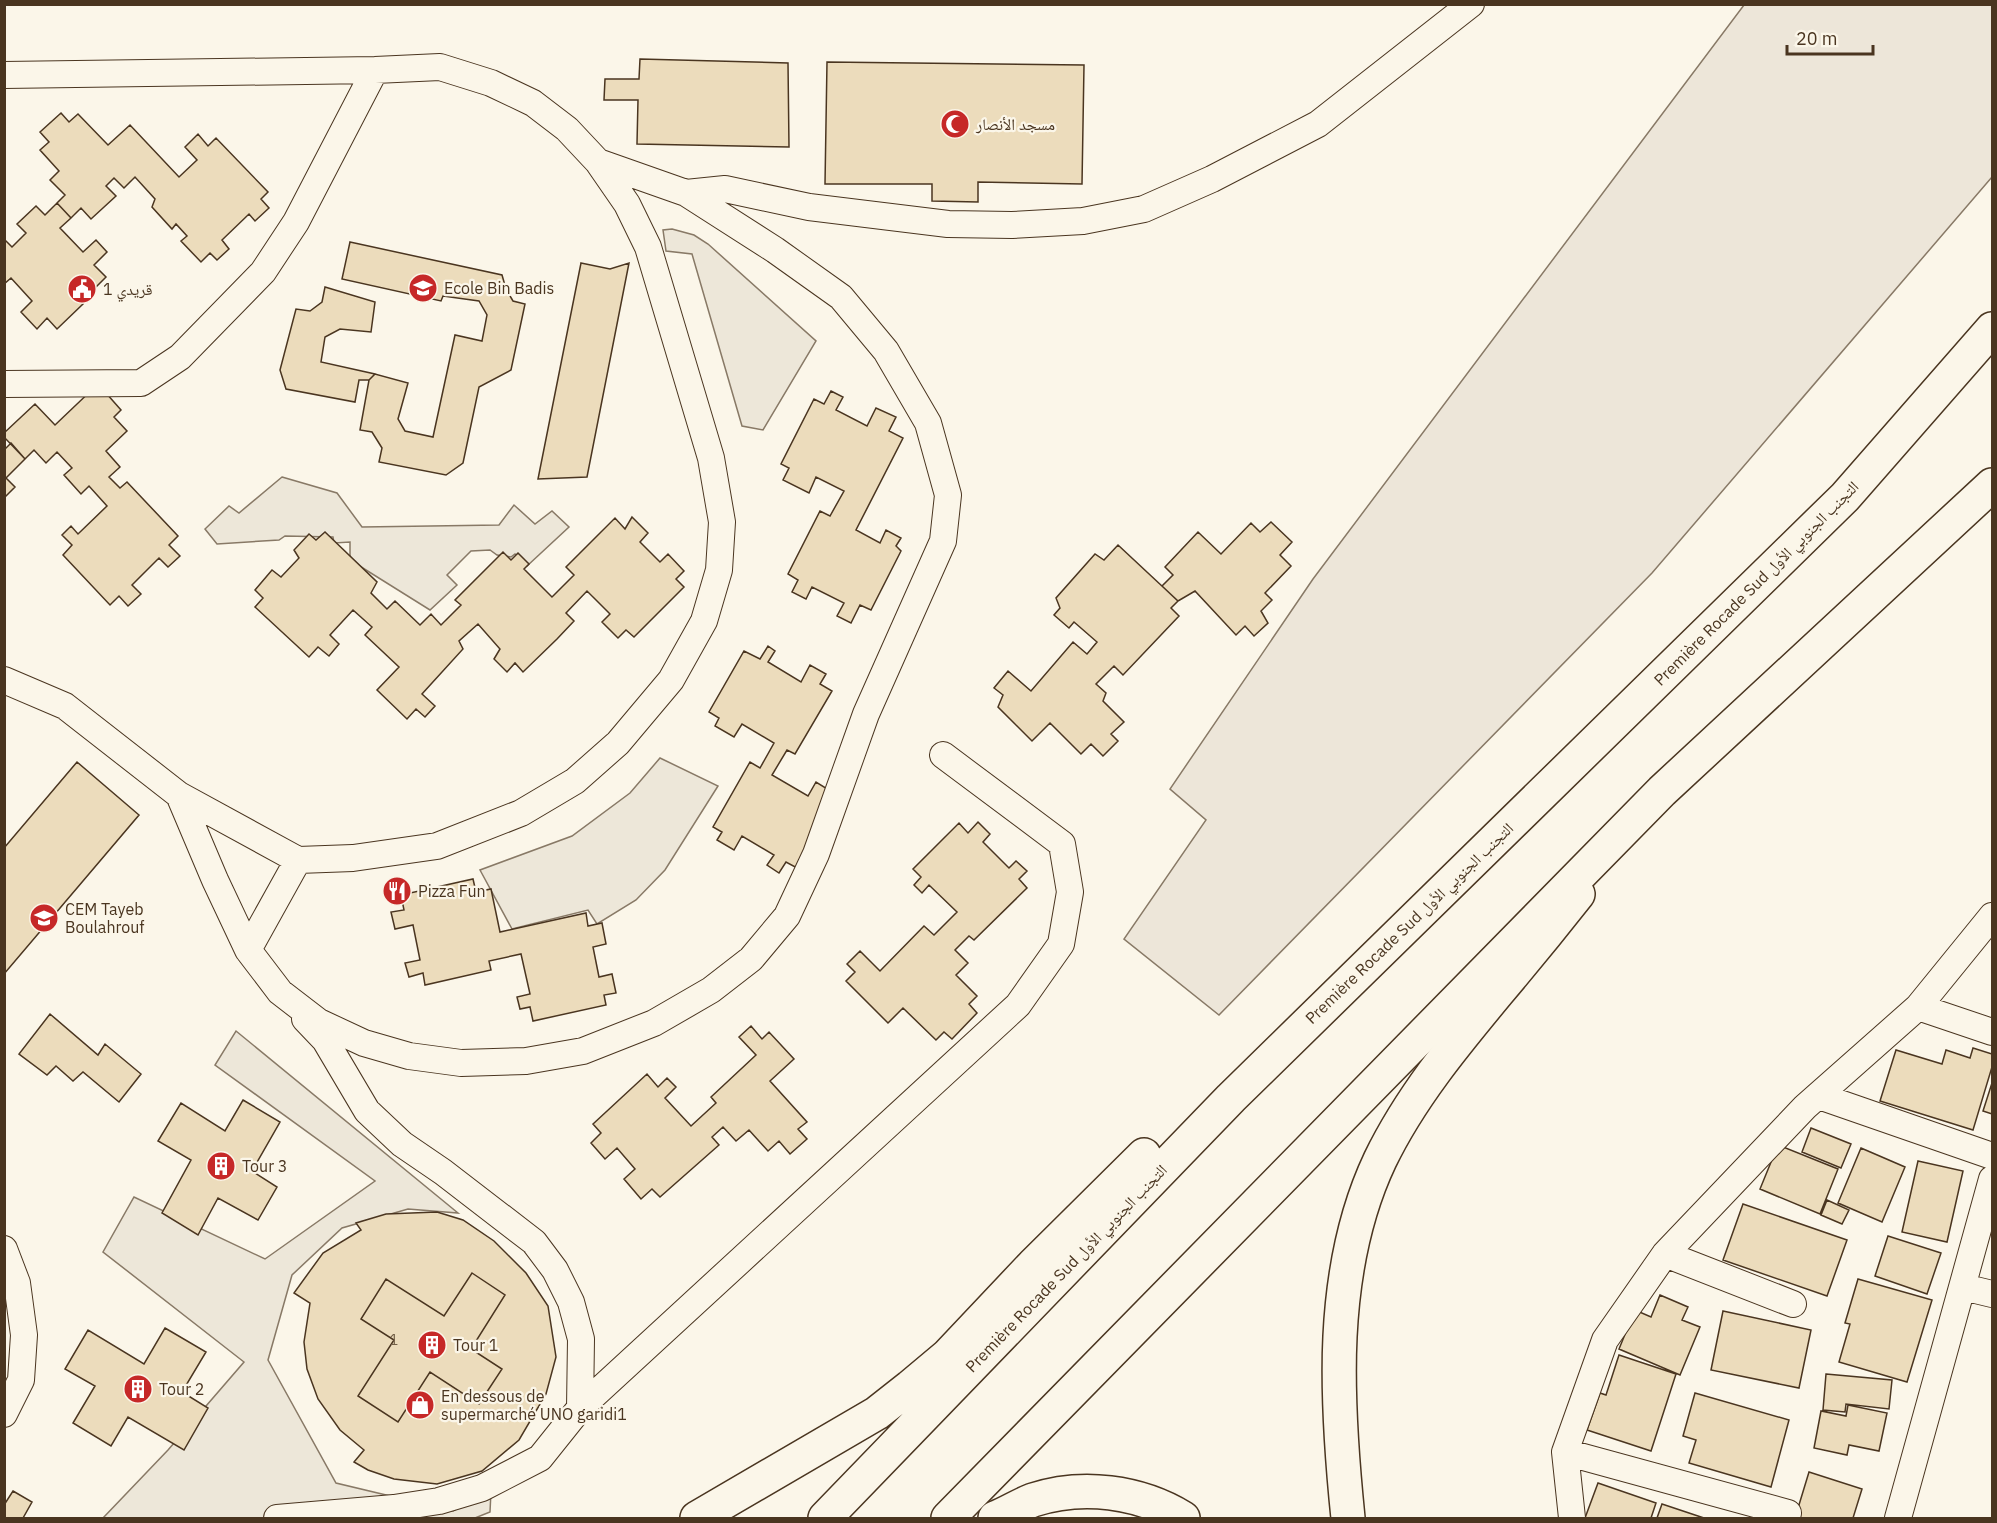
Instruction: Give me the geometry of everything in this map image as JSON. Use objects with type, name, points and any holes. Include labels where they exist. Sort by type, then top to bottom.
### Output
[{"type":"highway","name":"Première Rocade Sud التجنب الجنوبي الأول","points":[[825,1518],[1231,1098],[1845,497],[1992,329]]},
{"type":"highway","points":[[948,1518],[1662,791],[1992,485]]},
{"type":"highway","points":[[1348,1518],[1340,1439],[1338,1356],[1345,1286],[1358,1220],[1380,1160],[1419,1092],[1662,791]]},
{"type":"highway","points":[[697,1518],[878,1413],[946,1356],[1143,1157],[1175,1132],[1231,1098]]},
{"type":"highway","points":[[995,1518],[1032,1500],[1079,1490],[1131,1496],[1183,1518]]},
{"type":"street","points":[[686,193],[725,189],[809,207],[948,224],[1012,225],[1083,221],[1144,209],[1212,179],[1318,124],[1471,4]]},
{"type":"street","points":[[4,75],[375,70],[440,67],[491,83],[533,103],[567,129],[598,162],[627,204],[648,247],[711,458],[722,522],[719,570],[704,621],[671,680],[618,743],[574,781],[521,813],[437,846],[353,858],[298,860],[179,795],[65,706],[4,680]]},
{"type":"street","points":[[4,384],[141,383],[180,357],[263,272],[296,222],[375,70]]},
{"type":"street","points":[[280,992],[319,1022],[364,1043],[409,1056],[461,1063],[526,1061],[583,1051],[654,1023],[711,990],[751,959],[787,916],[816,854],[866,714],[943,541],[948,495],[928,423],[886,351],[841,297],[776,250],[686,193],[598,162]]},
{"type":"street","points":[[277,1518],[394,1508],[439,1501],[482,1488],[540,1458],[580,1408],[1018,1005],[1061,944],[1070,892],[1062,844],[944,755]]},
{"type":"street","points":[[179,795],[248,950],[280,992],[324,1040],[367,1111],[402,1144],[443,1172],[534,1242],[555,1270],[571,1302],[581,1339],[580,1408]]},
{"type":"street","points":[[248,950],[298,860]]},
{"type":"street","points":[[1572,1518],[1564,1452],[1605,1340],[1665,1254],[1819,1096],[1918,1007],[1992,916]]},
{"type":"street","points":[[1918,1007],[1992,1032]]},
{"type":"street","points":[[1819,1096],[1992,1156]]},
{"type":"street","points":[[1898,1518],[1992,1179]]},
{"type":"street","points":[[4,1249],[17,1283],[24,1335],[21,1380],[4,1414]]},
{"type":"street","points":[[1665,1254],[1793,1304]]},
{"type":"street","points":[[1963,1287],[1992,1294]]},
{"type":"street","points":[[1564,1452],[1788,1513]]},
{"type":"shaded area","points":[[1744,5],[1992,5],[1992,177],[1652,573],[1219,1015],[1124,939],[1206,820],[1170,789],[1313,579]]},
{"type":"shaded area","points":[[672,229],[694,235],[708,244],[816,341],[763,430],[742,426],[692,254],[666,251],[663,230]]},
{"type":"shaded area","points":[[282,477],[337,493],[362,527],[499,525],[514,505],[535,524],[552,511],[569,527],[527,566],[515,554],[511,557],[497,555],[490,550],[471,551],[447,575],[457,585],[430,610],[350,560],[350,542],[334,543],[333,537],[285,536],[279,540],[217,544],[205,529],[229,506],[239,513]]},
{"type":"shaded area","points":[[660,758],[718,786],[665,870],[636,900],[597,924],[588,910],[512,929],[480,870],[572,836],[630,793]]},
{"type":"shaded area","points":[[236,1031],[458,1213],[408,1209],[342,1228],[292,1275],[268,1360],[336,1483],[453,1511],[491,1491],[490,1512],[475,1518],[103,1518],[168,1450],[244,1362],[103,1252],[134,1197],[265,1259],[375,1181],[215,1065]]},
{"type":"building","points":[[640,59],[788,63],[789,147],[637,144],[638,100],[604,100],[605,79],[639,79]]},
{"type":"building","name":"مسجد الأنصار","points":[[827,62],[1084,65],[1082,184],[978,182],[978,202],[932,201],[932,184],[825,184]]},
{"type":"building","points":[[61,113],[69,122],[78,114],[108,145],[130,125],[179,177],[197,160],[185,147],[198,134],[208,146],[216,138],[268,192],[261,199],[269,208],[255,221],[249,214],[222,240],[229,249],[217,260],[210,253],[201,262],[181,241],[187,236],[176,224],[172,229],[152,207],[155,199],[135,177],[124,188],[114,178],[106,186],[116,196],[91,219],[81,208],[71,218],[57,203],[65,195],[50,180],[59,171],[40,150],[49,142],[40,132]]},
{"type":"building","points":[[57,203],[71,218],[60,228],[83,252],[96,240],[107,252],[94,265],[106,277],[87,296],[79,288],[73,294],[83,304],[57,329],[47,318],[37,329],[21,312],[32,301],[11,278],[4,284],[4,239],[12,247],[26,233],[17,224],[36,206],[45,215]]},
{"type":"building","points":[[350,242],[502,275],[513,301],[525,304],[511,370],[479,387],[463,463],[446,475],[379,462],[382,448],[372,432],[360,430],[369,380],[375,374],[408,383],[398,419],[405,431],[433,437],[455,335],[482,341],[487,315],[479,301],[443,296],[441,301],[342,279]]},
{"type":"building","points":[[581,263],[610,269],[629,263],[587,477],[538,479]]},
{"type":"building","points":[[325,287],[375,302],[371,332],[340,329],[325,337],[321,362],[375,374],[369,380],[359,380],[355,402],[286,389],[280,370],[296,309],[310,311],[322,302]]},
{"type":"building","points":[[98,384],[121,410],[114,417],[127,431],[106,451],[120,467],[109,477],[120,488],[127,482],[178,536],[169,545],[180,556],[168,567],[159,558],[132,585],[141,594],[128,606],[119,596],[110,605],[63,555],[72,545],[62,535],[71,526],[78,534],[107,506],[89,486],[81,494],[64,475],[72,468],[57,452],[46,463],[34,450],[25,459],[4,437],[4,433],[35,404],[55,425]]},
{"type":"building","points":[[831,391],[843,397],[836,410],[867,426],[876,408],[896,417],[889,431],[903,438],[856,530],[880,543],[886,530],[901,538],[896,546],[901,551],[871,610],[860,605],[851,623],[837,616],[844,603],[812,587],[806,599],[792,592],[798,580],[788,574],[820,511],[830,516],[844,491],[816,477],[809,493],[783,480],[789,468],[781,464],[814,399],[824,404]]},
{"type":"building","points":[[11,443],[25,459],[6,478],[15,487],[4,498],[4,450]]},
{"type":"building","points":[[632,517],[648,533],[640,542],[660,562],[668,554],[684,571],[676,579],[684,587],[634,637],[626,630],[618,638],[602,622],[610,614],[587,591],[566,613],[574,621],[557,639],[523,672],[515,663],[507,672],[494,659],[500,649],[478,624],[459,641],[463,649],[422,694],[435,706],[425,717],[416,709],[407,719],[377,690],[399,667],[365,635],[372,627],[353,610],[330,635],[339,644],[329,656],[318,647],[309,657],[255,607],[263,598],[255,590],[272,570],[281,577],[299,558],[294,550],[309,534],[316,540],[325,532],[377,582],[371,593],[387,609],[395,601],[420,625],[431,614],[441,625],[461,605],[455,600],[503,552],[511,560],[518,553],[529,564],[524,569],[552,597],[574,575],[566,567],[615,518],[625,529]]},
{"type":"building","points":[[1271,522],[1292,542],[1280,555],[1291,566],[1265,593],[1272,600],[1261,611],[1268,623],[1254,636],[1245,626],[1236,635],[1195,591],[1178,601],[1162,586],[1173,575],[1165,567],[1198,532],[1221,554],[1251,523],[1260,532]]},
{"type":"building","points":[[1118,545],[1178,601],[1171,608],[1179,616],[1123,675],[1114,666],[1096,684],[1106,693],[1103,701],[1124,722],[1111,734],[1118,741],[1103,756],[1091,744],[1081,754],[1050,723],[1032,741],[998,707],[1003,695],[994,688],[1008,671],[1031,691],[1073,642],[1087,654],[1097,642],[1074,622],[1069,628],[1054,615],[1060,608],[1056,598],[1095,554],[1104,560]]},
{"type":"building","points":[[768,646],[775,651],[768,662],[801,682],[810,665],[826,674],[820,684],[832,691],[795,754],[787,750],[772,775],[808,796],[816,782],[829,790],[797,868],[786,862],[779,873],[767,865],[774,855],[742,836],[734,850],[717,840],[722,832],[713,827],[750,762],[760,768],[774,743],[742,724],[734,737],[715,726],[719,718],[709,712],[744,651],[760,659]]},
{"type":"building","points":[[77,762],[139,815],[4,974],[4,848]]},
{"type":"building","points":[[978,822],[990,834],[983,842],[1009,868],[1016,861],[1027,871],[1019,879],[1027,888],[974,940],[969,936],[955,950],[968,963],[956,975],[977,996],[969,1004],[977,1013],[952,1039],[944,1032],[936,1040],[903,1008],[888,1023],[846,981],[855,972],[847,964],[860,951],[880,971],[924,926],[934,935],[957,912],[929,885],[922,893],[914,885],[921,877],[913,869],[959,823],[968,833]]},
{"type":"building","points":[[473,879],[476,892],[491,889],[500,932],[586,913],[588,926],[602,923],[606,944],[593,947],[599,977],[612,974],[616,993],[604,995],[606,1005],[533,1021],[530,1007],[520,1009],[517,997],[530,994],[521,954],[489,961],[491,970],[425,985],[423,973],[409,977],[405,963],[420,960],[413,925],[395,929],[391,912],[404,910],[401,895]]},
{"type":"building","points":[[50,1014],[98,1055],[105,1044],[141,1074],[119,1102],[83,1072],[73,1081],[56,1066],[47,1075],[19,1054]]},
{"type":"building","points":[[751,1026],[762,1039],[769,1032],[794,1059],[770,1081],[807,1122],[798,1129],[807,1139],[790,1154],[779,1141],[768,1151],[749,1130],[736,1141],[723,1127],[712,1137],[719,1145],[660,1197],[652,1189],[641,1199],[624,1179],[635,1169],[617,1148],[605,1159],[591,1143],[601,1133],[593,1124],[647,1074],[658,1087],[667,1078],[676,1087],[665,1098],[691,1126],[716,1103],[711,1097],[756,1055],[739,1037]]},
{"type":"building","points":[[1973,1048],[1992,1054],[1992,1067],[1973,1130],[1880,1101],[1896,1050],[1942,1064],[1946,1050],[1970,1058]]},
{"type":"building","points":[[1992,1083],[1992,1114],[1983,1111]]},
{"type":"building","name":"Tour 3","points":[[243,1100],[280,1122],[252,1171],[277,1187],[258,1220],[218,1198],[198,1235],[162,1213],[191,1160],[158,1141],[181,1103],[225,1131]]},
{"type":"building","points":[[1811,1128],[1851,1144],[1841,1168],[1802,1152]]},
{"type":"building","points":[[1778,1145],[1838,1169],[1820,1214],[1760,1189]]},
{"type":"building","points":[[1861,1148],[1905,1167],[1882,1222],[1838,1203]]},
{"type":"building","points":[[1918,1161],[1963,1171],[1947,1242],[1902,1232]]},
{"type":"building","points":[[1827,1200],[1849,1210],[1842,1224],[1821,1215]]},
{"type":"building","points":[[1743,1204],[1847,1240],[1827,1296],[1723,1260]]},
{"type":"building","points":[[437,1212],[463,1220],[494,1241],[526,1273],[548,1306],[556,1357],[546,1394],[519,1440],[482,1471],[437,1484],[394,1479],[368,1470],[354,1462],[364,1450],[340,1430],[318,1399],[307,1369],[304,1342],[310,1303],[294,1293],[323,1253],[361,1230],[356,1223],[386,1214]]},
{"type":"building","points":[[1888,1236],[1941,1253],[1927,1294],[1875,1276]]},
{"type":"building","name":"Tour 1","points":[[472,1273],[505,1295],[471,1349],[502,1369],[479,1404],[430,1372],[398,1422],[358,1396],[394,1340],[361,1319],[386,1279],[444,1316]]},
{"type":"building","points":[[1858,1279],[1932,1300],[1907,1382],[1839,1362],[1850,1324],[1845,1323]]},
{"type":"building","points":[[1660,1295],[1688,1307],[1682,1320],[1700,1327],[1680,1375],[1619,1349],[1635,1310],[1651,1317]]},
{"type":"building","points":[[1723,1311],[1811,1330],[1799,1388],[1711,1370]]},
{"type":"building","name":"Tour 2","points":[[165,1328],[206,1352],[182,1392],[208,1408],[184,1450],[128,1417],[111,1446],[73,1423],[95,1386],[65,1369],[88,1330],[144,1364]]},
{"type":"building","points":[[1619,1355],[1676,1374],[1651,1451],[1587,1430],[1600,1393],[1606,1395]]},
{"type":"building","points":[[1826,1374],[1892,1380],[1889,1409],[1846,1404],[1845,1412],[1823,1410]]},
{"type":"building","points":[[1695,1393],[1789,1420],[1771,1487],[1689,1463],[1696,1440],[1683,1436]]},
{"type":"building","points":[[1848,1405],[1887,1413],[1879,1451],[1849,1445],[1847,1455],[1814,1448],[1821,1411],[1846,1416]]},
{"type":"building","points":[[1809,1472],[1862,1489],[1853,1518],[1795,1518]]},
{"type":"building","points":[[1598,1483],[1656,1503],[1651,1518],[1585,1518]]},
{"type":"building","points":[[13,1491],[32,1502],[23,1518],[4,1518],[4,1505]]},
{"type":"building","points":[[1662,1504],[1704,1518],[1657,1518]]},
{"type":"place","name":"مسجد الأنصار","points":[[955,124]]},
{"type":"place","name":"Ecole Bin Badis","points":[[423,288]]},
{"type":"place","name":"قريدي 1","points":[[82,289]]},
{"type":"place","name":"Pizza Fun","points":[[397,891]]},
{"type":"place","name":"CEM Tayeb Boulahrouf","points":[[44,918]]},
{"type":"place","name":"Tour 3","points":[[221,1166]]},
{"type":"place","name":"Tour 1","points":[[432,1345]]},
{"type":"place","name":"Tour 2","points":[[138,1389]]},
{"type":"place","name":"En dessous de supermarché UNO garidi1","points":[[420,1405]]}]
